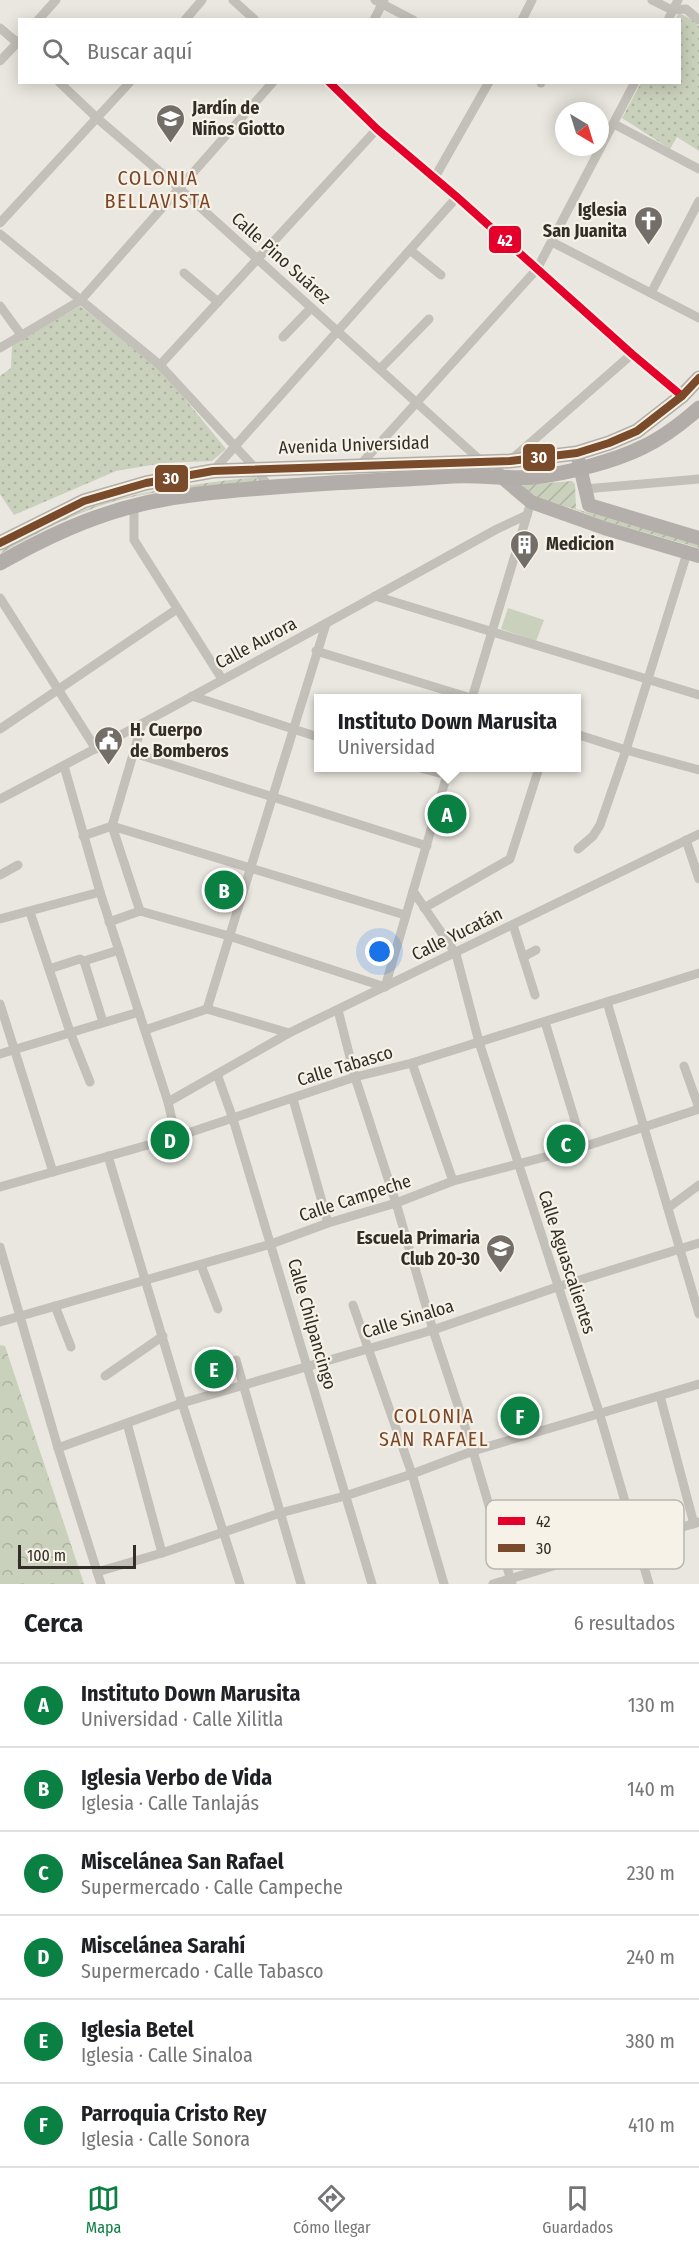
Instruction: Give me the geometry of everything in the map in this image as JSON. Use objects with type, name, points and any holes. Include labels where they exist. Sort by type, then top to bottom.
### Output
[{"type":"main road","name":"Avenida Universidad","points":[[0,563],[44,538],[91,518],[134,506],[199,494],[464,475],[532,477],[561,473],[578,460],[637,431],[682,396],[699,378]]},
{"type":"main road","name":"Avenida Universidad","points":[[0,543],[84,501],[146,483],[213,471],[255,468],[480,460],[578,460],[643,448],[680,424],[699,408]]},
{"type":"main road","points":[[480,460],[500,476],[529,509],[593,524],[693,555]]},
{"type":"main road","points":[[578,460],[589,505],[699,538]]},
{"type":"street","points":[[40,18],[56,0]]},
{"type":"street","points":[[187,18],[202,0]]},
{"type":"street","points":[[523,18],[532,0]]},
{"type":"street","points":[[652,0],[670,15]]},
{"type":"street","points":[[670,15],[678,0]]},
{"type":"street","points":[[235,1],[253,18]]},
{"type":"street","points":[[375,18],[381,1],[410,18]]},
{"type":"street","points":[[670,15],[686,9],[699,20]]},
{"type":"street","points":[[0,28],[18,41]]},
{"type":"street","points":[[0,61],[18,43]]},
{"type":"street","name":"Calle Pino Suárez","points":[[61,84],[480,460]]},
{"type":"street","points":[[0,224],[128,84]]},
{"type":"street","points":[[0,348],[81,300],[271,84]]},
{"type":"street","points":[[435,177],[488,84]]},
{"type":"street","points":[[361,464],[537,269],[634,84]]},
{"type":"street","points":[[339,86],[377,129],[435,177],[682,396]]},
{"type":"street","points":[[614,124],[699,169]]},
{"type":"street","points":[[160,365],[377,129]]},
{"type":"street","points":[[213,471],[457,197]]},
{"type":"street","points":[[651,293],[699,201]]},
{"type":"street","points":[[0,234],[160,365],[255,468],[269,488]]},
{"type":"street","points":[[552,242],[699,318]]},
{"type":"street","points":[[410,250],[441,275]]},
{"type":"street","points":[[184,273],[218,302]]},
{"type":"street","points":[[0,306],[22,336]]},
{"type":"street","points":[[284,337],[311,308]]},
{"type":"street","points":[[380,369],[429,319]]},
{"type":"street","points":[[510,461],[632,354]]},
{"type":"street","points":[[585,489],[699,479]]},
{"type":"street","points":[[134,506],[134,540],[222,679]]},
{"type":"street","points":[[473,694],[529,509]]},
{"type":"street","name":"Calle Aurora","points":[[0,798],[96,749],[326,624],[529,509]]},
{"type":"street","points":[[578,849],[593,836],[600,825],[647,680],[693,555]]},
{"type":"street","points":[[375,596],[699,695]]},
{"type":"street","points":[[0,598],[96,749]]},
{"type":"street","points":[[0,729],[177,609]]},
{"type":"street","points":[[207,1009],[326,624]]},
{"type":"street","points":[[316,651],[455,694]]},
{"type":"street","points":[[192,696],[314,736]]},
{"type":"street","points":[[140,911],[112,826],[142,724]]},
{"type":"street","points":[[581,736],[699,770]]},
{"type":"street","points":[[134,753],[427,846]]},
{"type":"street","points":[[64,766],[100,892],[168,1102],[176,1137]]},
{"type":"street","points":[[109,921],[140,911],[229,936],[385,987],[448,772]]},
{"type":"street","points":[[424,908],[510,859],[538,772]]},
{"type":"street","points":[[83,837],[112,826],[405,915]]},
{"type":"street","name":"Calle Yucatán","points":[[168,1102],[289,1033],[456,954],[699,834]]},
{"type":"street","points":[[686,840],[699,879]]},
{"type":"street","points":[[0,875],[18,865]]},
{"type":"street","name":"Calle Aguascalientes","points":[[413,891],[456,954],[479,1042],[599,1412],[625,1500]]},
{"type":"street","points":[[0,920],[100,892]]},
{"type":"street","points":[[30,912],[70,1032],[90,1082]]},
{"type":"street","points":[[513,925],[535,995]]},
{"type":"street","points":[[49,969],[119,950]]},
{"type":"street","points":[[523,957],[536,950]]},
{"type":"street","points":[[84,961],[103,1022]]},
{"type":"street","name":"Calle Tabasco","points":[[0,1187],[176,1137],[355,1077],[412,1063],[699,973]]},
{"type":"street","points":[[607,1002],[699,1314]]},
{"type":"street","points":[[0,1004],[53,1172]]},
{"type":"street","points":[[145,1030],[207,1009],[289,1033]]},
{"type":"street","points":[[338,1010],[355,1077],[487,1500]]},
{"type":"street","points":[[0,1054],[139,1012]]},
{"type":"street","points":[[545,1022],[583,1148]]},
{"type":"street","points":[[412,1063],[453,1181]]},
{"type":"street","points":[[684,1066],[699,1108]]},
{"type":"street","name":"Calle Chilpancingo","points":[[217,1074],[271,1244],[372,1584]]},
{"type":"street","points":[[293,1099],[328,1223]]},
{"type":"street","name":"Calle Campeche","points":[[0,1322],[271,1244],[328,1223],[396,1203],[453,1181],[583,1148],[699,1108]]},
{"type":"street","points":[[108,1156],[182,1403],[240,1584]]},
{"type":"street","points":[[668,1208],[699,1185]]},
{"type":"street","name":"Calle Sinaloa","points":[[58,1448],[182,1403],[433,1330],[557,1287],[699,1243]]},
{"type":"street","points":[[1,1251],[58,1448],[101,1584]]},
{"type":"street","points":[[201,1265],[218,1310]]},
{"type":"street","points":[[353,1305],[412,1474],[444,1584]]},
{"type":"street","points":[[55,1306],[71,1347]]},
{"type":"street","points":[[105,1376],[163,1336]]},
{"type":"street","points":[[236,1360],[301,1584]]},
{"type":"street","points":[[97,1572],[162,1553],[280,1513],[345,1496],[473,1451],[699,1384]]},
{"type":"street","points":[[660,1396],[696,1523]]},
{"type":"street","points":[[127,1423],[162,1553]]},
{"type":"street","points":[[493,1584],[550,1569]]},
{"type":"street","name":"Calle Aguascalientes","points":[[645,1569],[649,1584]]},
{"type":"green space","points":[[679,13],[699,26],[699,151],[677,137],[670,149],[622,118],[640,84],[681,84],[681,18],[676,18]]},
{"type":"green space","points":[[80,306],[162,371],[226,449],[212,461],[163,463],[116,471],[14,515],[0,494],[0,376],[11,368],[12,345]]},
{"type":"green space","points":[[255,477],[257,483],[206,486],[123,499],[60,522],[0,554],[14,543],[57,521],[111,501],[139,494],[196,484]]},
{"type":"green space","points":[[572,481],[575,484],[576,509],[699,544],[699,548],[527,496],[522,488],[524,485]]},
{"type":"green space","points":[[508,608],[544,620],[536,641],[501,629]]},
{"type":"green space","points":[[0,1345],[5,1346],[84,1584],[0,1584]]},
{"type":"transit line","name":"42","points":[[331,84],[377,129],[682,396]]},
{"type":"transit line","name":"30","points":[[0,543],[84,501],[146,483],[213,471],[510,461],[577,453],[637,431],[682,396],[699,378]]},
{"type":"place","name":"Jardín de Niños Giotto","points":[[171,144]]},
{"type":"place","name":"Iglesia San Juanita","points":[[648,246]]},
{"type":"place","name":"Medicion","points":[[525,570]]},
{"type":"place","name":"H. Cuerpo de Bomberos","points":[[109,766]]},
{"type":"place","name":"Instituto Down Marusita","points":[[447,814]]},
{"type":"place","name":"Iglesia Verbo de Vida","points":[[224,890]]},
{"type":"place","name":"Miscelánea Sarahí","points":[[170,1140]]},
{"type":"place","name":"Miscelánea San Rafael","points":[[566,1144]]},
{"type":"place","name":"Escuela Primaria Club 20-30","points":[[501,1274]]},
{"type":"place","name":"Iglesia Betel","points":[[214,1369]]},
{"type":"place","name":"Parroquia Cristo Rey","points":[[520,1416]]},
{"type":"district","name":"COLONIA BELLAVISTA","points":[[158,190]]},
{"type":"district","name":"COLONIA SAN RAFAEL","points":[[434,1428]]}]
